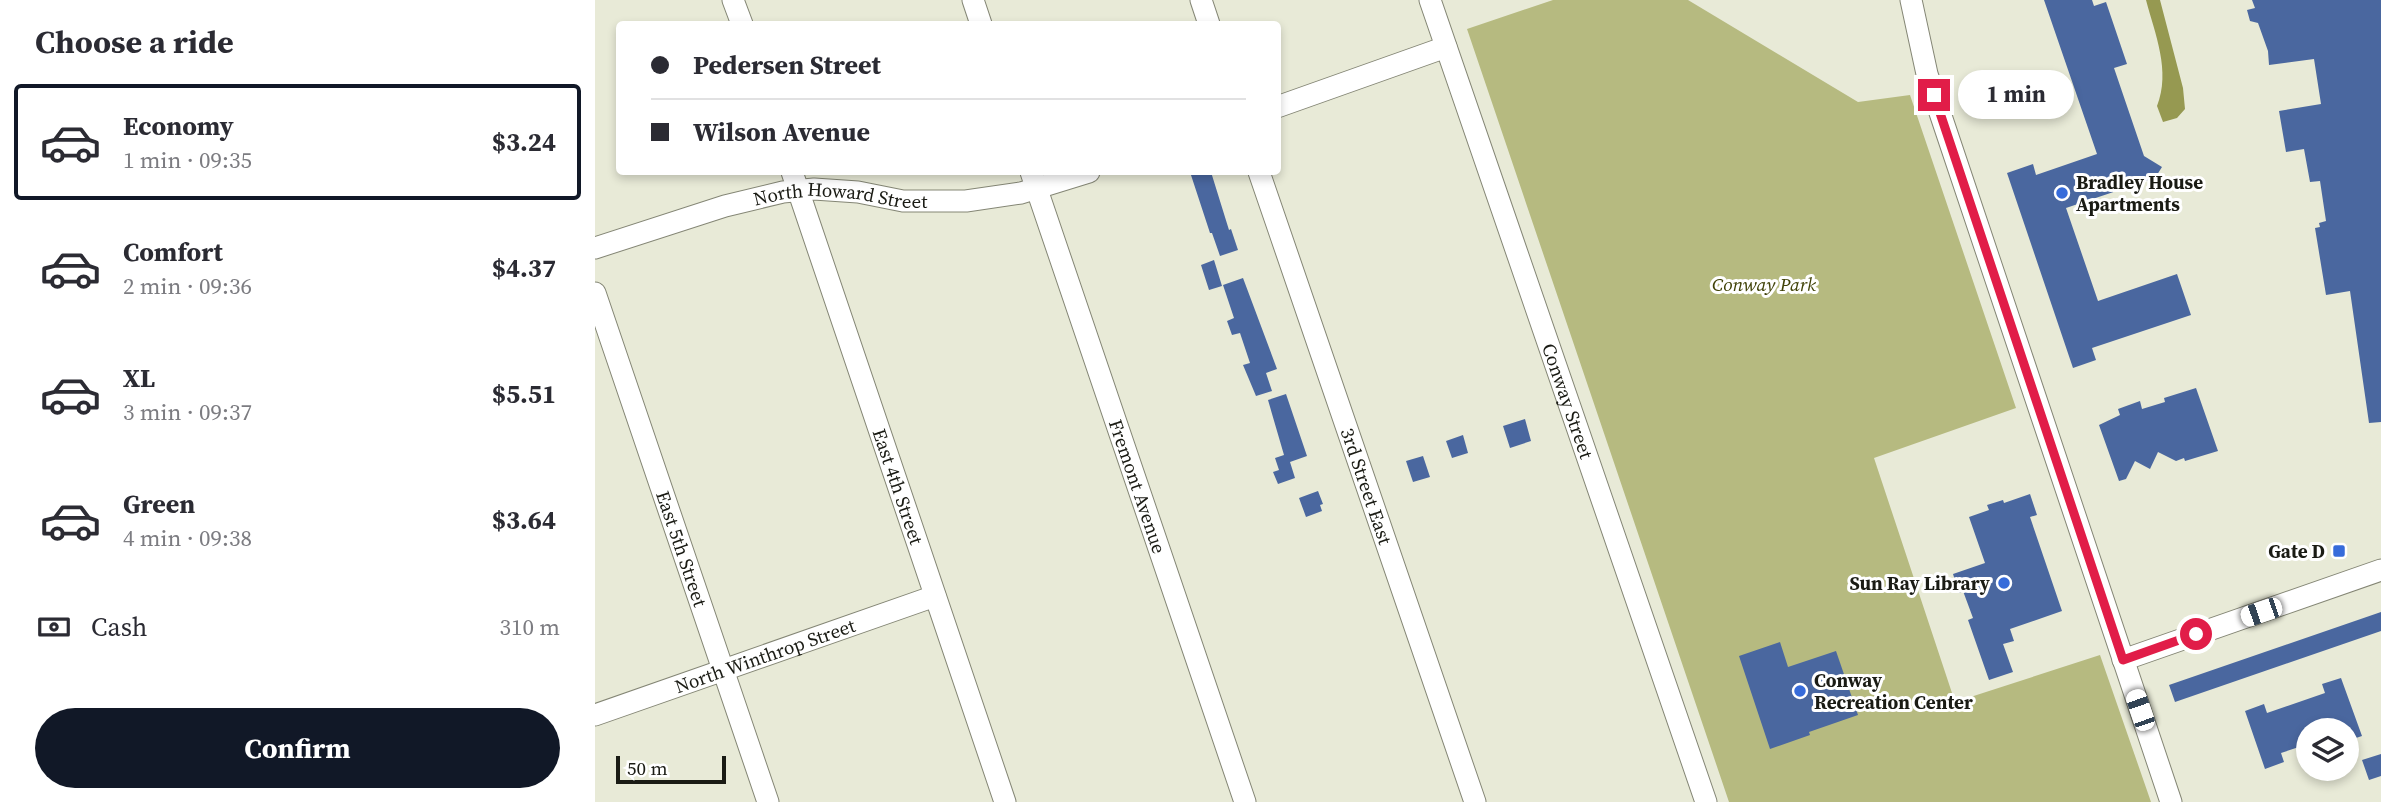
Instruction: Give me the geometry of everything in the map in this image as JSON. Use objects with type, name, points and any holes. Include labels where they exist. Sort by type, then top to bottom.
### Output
[{"type":"street","points":[[733,0],[741,21]]},
{"type":"street","points":[[973,0],[980,21]]},
{"type":"street","points":[[1201,0],[1208,21]]},
{"type":"street","name":"Conway Street","points":[[1430,0],[1706,802]]},
{"type":"street","points":[[1911,0],[1927,74],[2171,802]]},
{"type":"street","points":[[1281,106],[1446,47]]},
{"type":"street","name":"North Howard Street","points":[[595,248],[771,194],[796,181],[903,201],[934,203],[999,197],[1034,180],[1068,175]]},
{"type":"street","name":"3rd Street East","points":[[1260,175],[1475,802]]},
{"type":"street","name":"Fremont Avenue","points":[[1034,180],[1245,802]]},
{"type":"street","name":"East 4th Street","points":[[796,181],[1005,802]]},
{"type":"street","name":"East 5th Street","points":[[595,293],[768,802]]},
{"type":"street","points":[[2123,660],[2381,570]]},
{"type":"street","name":"North Winthrop Street","points":[[595,715],[935,596]]},
{"type":"green space","name":"Conway Park","points":[[1553,0],[1688,0],[1858,102],[1910,95],[2016,408],[1874,458],[1955,702],[2100,655],[2151,802],[1729,802],[1467,29]]},
{"type":"shaded area","points":[[2146,0],[2160,0],[2183,88],[2185,109],[2177,118],[2163,122],[2157,106],[2161,93],[2162,66]]},
{"type":"building","name":"Bradley House Apartments","points":[[2044,0],[2092,0],[2094,6],[2106,2],[2127,64],[2114,68],[2144,156],[2162,167],[2155,178],[2066,208],[2098,301],[2177,274],[2191,315],[2092,348],[2096,360],[2073,368],[2007,173],[2033,164],[2036,175],[2097,154]]},
{"type":"building","points":[[2252,0],[2381,0],[2381,422],[2369,423],[2350,291],[2326,295],[2315,228],[2326,221],[2320,181],[2310,182],[2304,149],[2286,152],[2279,111],[2321,104],[2314,59],[2269,65],[2268,51],[2258,23],[2250,21],[2247,10],[2255,8]]},
{"type":"building","points":[[1191,175],[1212,175],[1238,250],[1220,256]]},
{"type":"building","points":[[1214,260],[1222,286],[1209,290],[1201,265]]},
{"type":"building","points":[[1243,278],[1277,369],[1266,373],[1272,391],[1256,396],[1243,365],[1250,363],[1240,333],[1232,335],[1227,321],[1234,318],[1223,285]]},
{"type":"building","points":[[2196,388],[2218,451],[2185,461],[2184,458],[2176,461],[2158,452],[2150,469],[2135,461],[2126,479],[2119,481],[2099,425],[2120,415],[2118,409],[2140,401],[2142,409],[2165,402],[2164,398]]},
{"type":"building","points":[[1286,394],[1307,456],[1290,462],[1295,478],[1278,484],[1273,472],[1279,470],[1275,458],[1284,455],[1268,400]]},
{"type":"building","points":[[1525,419],[1531,441],[1510,448],[1503,426]]},
{"type":"building","points":[[1463,435],[1468,453],[1452,458],[1446,441]]},
{"type":"building","points":[[1423,456],[1430,477],[1413,482],[1406,461]]},
{"type":"building","points":[[1318,491],[1323,504],[1320,505],[1322,511],[1306,517],[1299,498]]},
{"type":"building","name":"Sun Ray Library","points":[[2030,494],[2037,515],[2030,517],[2062,611],[2010,629],[2014,641],[2003,644],[2013,672],[1989,680],[1968,620],[1973,618],[1963,591],[1959,593],[1953,574],[1985,563],[1969,517],[1989,510],[1987,505],[2003,500],[2004,503]]},
{"type":"building","points":[[2381,612],[2381,631],[2175,702],[2169,685]]},
{"type":"building","name":"Conway Recreation Center","points":[[1780,642],[1788,667],[1836,651],[1858,715],[1770,749],[1739,656]]},
{"type":"building","points":[[2341,678],[2355,718],[2296,718],[2296,748],[2281,753],[2284,762],[2265,769],[2245,711],[2264,704],[2267,713],[2325,693],[2322,684]]},
{"type":"building","points":[[2381,754],[2381,776],[2369,780],[2362,760]]},
{"type":"place","name":"Bradley House Apartments","points":[[2062,193]]},
{"type":"place","name":"Gate D","points":[[2339,551]]},
{"type":"place","name":"Sun Ray Library","points":[[2004,583]]},
{"type":"place","name":"Conway Recreation Center","points":[[1800,691]]},
{"type":"route","points":[[1934,95],[2123,660],[2196,634]]}]
